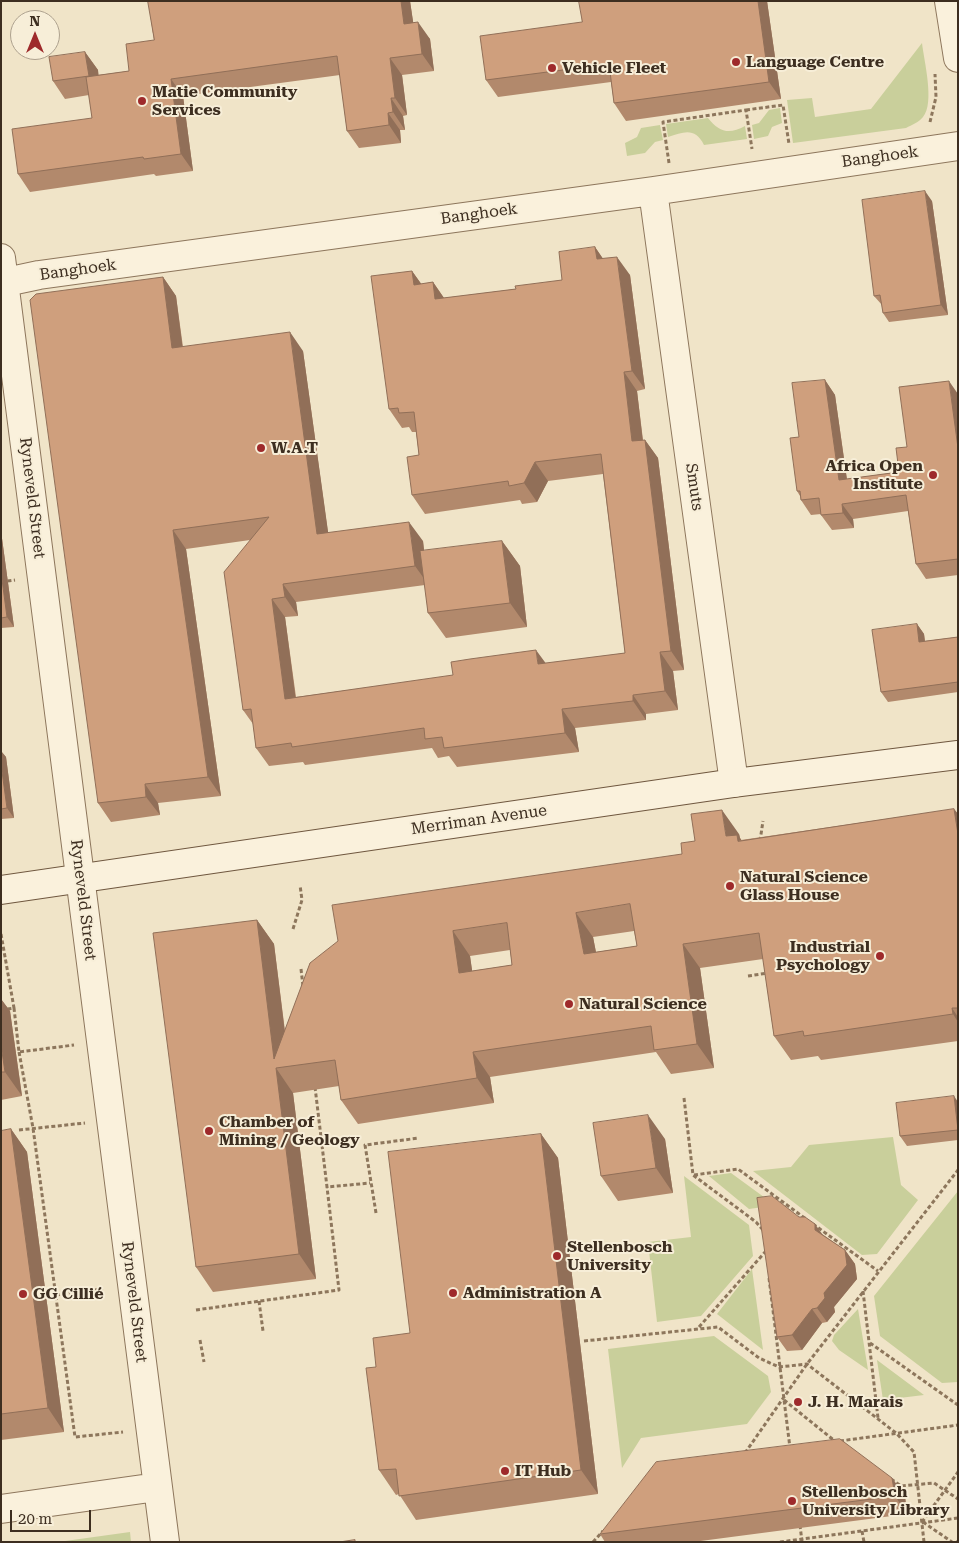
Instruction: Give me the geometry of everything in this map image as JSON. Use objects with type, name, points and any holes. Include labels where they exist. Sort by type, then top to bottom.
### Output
[{"type":"street","points":[[949,1],[958,58]]},
{"type":"street","name":"Banghoek","points":[[2,274],[188,254],[653,191],[958,146]]},
{"type":"street","name":"Smuts","points":[[653,191],[734,783]]},
{"type":"street","name":"Ryneveld Street","points":[[2,274],[165,1542]]},
{"type":"street","name":"Merriman Avenue","points":[[1,890],[734,783],[958,754]]},
{"type":"street","points":[[1,1509],[157,1487]]},
{"type":"path","points":[[669,166],[663,122],[784,105],[790,148]]},
{"type":"path","points":[[746,110],[752,154]]},
{"type":"path","points":[[1,582],[8,581]]},
{"type":"path","points":[[759,849],[763,821]]},
{"type":"path","points":[[293,929],[302,900],[300,885]]},
{"type":"path","points":[[1,934],[33,1128],[76,1437],[123,1432]]},
{"type":"path","points":[[301,970],[304,994]]},
{"type":"path","points":[[748,976],[774,972]]},
{"type":"path","points":[[1,1010],[14,1008]]},
{"type":"path","points":[[19,1052],[80,1044]]},
{"type":"path","points":[[196,1310],[339,1290],[314,1079]]},
{"type":"path","points":[[684,1098],[693,1175],[762,1227],[764,1235]]},
{"type":"path","points":[[19,1130],[90,1122]]},
{"type":"path","points":[[376,1213],[365,1145],[419,1138]]},
{"type":"path","points":[[693,1175],[738,1169],[878,1271]]},
{"type":"path","points":[[745,1453],[784,1400],[807,1364],[958,1170]]},
{"type":"path","points":[[327,1187],[370,1183]]},
{"type":"path","points":[[770,1203],[775,1196]]},
{"type":"path","points":[[756,1222],[760,1215]]},
{"type":"path","points":[[765,1243],[767,1261]]},
{"type":"path","points":[[699,1328],[766,1251]]},
{"type":"path","points":[[768,1270],[791,1455]]},
{"type":"path","points":[[56,1295],[103,1289]]},
{"type":"path","points":[[863,1291],[878,1419]]},
{"type":"path","points":[[259,1301],[263,1331]]},
{"type":"path","points":[[584,1342],[718,1327],[760,1358],[779,1367],[807,1364],[896,1433],[914,1452],[924,1542]]},
{"type":"path","points":[[200,1340],[204,1362]]},
{"type":"path","points":[[870,1343],[958,1405]]},
{"type":"path","points":[[784,1400],[844,1446]]},
{"type":"path","points":[[826,1443],[958,1425]]},
{"type":"path","points":[[781,1448],[799,1446]]},
{"type":"path","points":[[735,1454],[754,1452]]},
{"type":"path","points":[[922,1522],[958,1472]]},
{"type":"path","points":[[889,1477],[901,1486],[934,1483],[958,1499]]},
{"type":"path","points":[[780,1542],[958,1518]]},
{"type":"path","points":[[800,1522],[802,1542]]},
{"type":"path","points":[[922,1522],[952,1542]]},
{"type":"path","points":[[593,1542],[606,1526]]},
{"type":"path","points":[[862,1531],[864,1542]]},
{"type":"green space","points":[[922,43],[928,82],[928,102],[926,111],[920,120],[906,128],[793,143],[787,100],[812,98],[815,117],[871,109]]},
{"type":"green space","points":[[780,108],[782,123],[772,127],[768,136],[754,139],[752,125],[759,123],[769,110]]},
{"type":"green space","points":[[708,118],[725,131],[734,131],[745,126],[747,139],[704,145],[697,135],[689,132],[668,137],[666,124]]},
{"type":"green space","points":[[660,125],[663,140],[655,142],[645,153],[627,156],[625,143],[637,137],[641,128]]},
{"type":"green space","points":[[893,1137],[901,1185],[918,1200],[877,1254],[862,1255],[753,1171],[791,1167],[809,1145]]},
{"type":"green space","points":[[731,1173],[768,1200],[763,1207],[749,1209],[709,1176]]},
{"type":"green space","points":[[684,1176],[749,1225],[753,1256],[701,1316],[657,1322],[648,1242],[691,1237]]},
{"type":"green space","points":[[958,1191],[958,1382],[942,1383],[880,1336],[874,1296]]},
{"type":"green space","points":[[752,1269],[763,1350],[717,1314]]},
{"type":"green space","points":[[858,1309],[868,1370],[839,1350],[832,1341],[834,1335]]},
{"type":"green space","points":[[714,1336],[768,1376],[771,1392],[747,1424],[641,1438],[622,1468],[608,1349]]},
{"type":"green space","points":[[877,1360],[924,1395],[883,1400]]},
{"type":"green space","points":[[130,1532],[131,1542],[58,1542]]},
{"type":"building","points":[[148,1],[401,1],[404,24],[418,22],[422,54],[390,58],[395,98],[391,98],[393,112],[388,113],[389,125],[347,131],[337,56],[171,79],[181,154],[144,159],[143,157],[18,174],[12,129],[92,118],[86,77],[129,71],[126,44],[154,40]]},
{"type":"building","points":[[579,1],[758,1],[769,82],[614,103],[609,64],[486,80],[480,36],[582,22]]},
{"type":"building","points":[[85,52],[89,76],[53,81],[50,60],[60,60],[60,55]]},
{"type":"building","points":[[925,191],[941,305],[883,313],[880,295],[874,296],[862,200]]},
{"type":"building","points":[[595,247],[597,259],[617,257],[632,371],[624,372],[632,441],[645,440],[671,651],[660,652],[665,691],[633,695],[633,701],[562,709],[565,733],[444,748],[442,737],[425,739],[424,728],[292,747],[291,743],[256,748],[251,709],[243,710],[224,572],[269,517],[173,530],[208,777],[145,784],[146,797],[98,803],[30,300],[36,294],[163,277],[172,348],[290,332],[317,534],[409,522],[415,566],[283,584],[285,597],[272,599],[285,699],[453,675],[451,662],[536,650],[538,664],[625,653],[601,454],[535,462],[524,483],[509,486],[508,481],[412,495],[407,457],[419,455],[414,412],[399,413],[398,408],[389,409],[371,276],[412,271],[414,285],[433,282],[435,299],[516,289],[515,286],[562,280],[559,252]]},
{"type":"building","points":[[825,380],[839,480],[899,472],[896,448],[907,447],[899,387],[949,381],[958,448],[958,559],[916,564],[906,495],[842,504],[843,513],[821,515],[819,498],[801,500],[800,491],[797,491],[790,438],[799,437],[792,383]]},
{"type":"building","points":[[502,541],[510,603],[428,613],[420,551]]},
{"type":"building","points":[[1,572],[7,617],[1,618]]},
{"type":"building","points":[[917,624],[919,642],[958,637],[958,682],[881,692],[872,630]]},
{"type":"building","points":[[1,764],[7,808],[1,809]]},
{"type":"building","points":[[954,809],[958,834],[958,1008],[952,1008],[953,1014],[804,1036],[803,1031],[774,1036],[759,933],[683,944],[697,1044],[654,1050],[651,1026],[473,1052],[477,1078],[341,1100],[335,1060],[276,1068],[299,1254],[196,1267],[153,933],[257,920],[274,1059],[310,963],[338,941],[332,905],[682,854],[681,843],[695,841],[691,814],[722,810],[726,836],[737,835],[738,841]],"holes":[[[630,904],[637,946],[584,954],[576,913]],[[507,923],[512,965],[459,973],[453,931]]]},
{"type":"building","points":[[1,1045],[5,1072],[1,1072]]},
{"type":"building","points":[[954,1096],[958,1130],[900,1136],[896,1103]]},
{"type":"building","points":[[648,1115],[656,1168],[601,1176],[593,1123]]},
{"type":"building","name":"GG Cillié","points":[[11,1129],[48,1408],[1,1414],[1,1131]]},
{"type":"building","name":"Administration A","points":[[541,1134],[581,1470],[399,1496],[396,1469],[379,1470],[366,1368],[376,1367],[373,1338],[410,1333],[388,1152]]},
{"type":"building","points":[[772,1196],[799,1217],[805,1217],[815,1224],[815,1230],[845,1250],[847,1265],[824,1293],[825,1298],[817,1308],[812,1309],[792,1335],[777,1337],[757,1198]]},
{"type":"building","points":[[840,1439],[892,1478],[895,1496],[600,1534],[656,1462]]},
{"type":"place","name":"Language Centre","points":[[736,62]]},
{"type":"place","name":"Vehicle Fleet","points":[[552,68]]},
{"type":"place","name":"Matie Community Services","points":[[142,101]]},
{"type":"place","name":"W.A.T","points":[[261,448]]},
{"type":"place","name":"Africa Open Institute","points":[[933,475]]},
{"type":"place","name":"Natural Science Glass House","points":[[730,886]]},
{"type":"place","name":"Industrial Psychology","points":[[880,956]]},
{"type":"place","name":"Natural Science","points":[[569,1004]]},
{"type":"place","name":"Chamber of Mining / Geology","points":[[209,1131]]},
{"type":"place","name":"Stellenbosch University","points":[[557,1256]]},
{"type":"place","name":"Administration A","points":[[453,1293]]},
{"type":"place","name":"GG Cillié","points":[[23,1294]]},
{"type":"place","name":"J. H. Marais","points":[[798,1402]]},
{"type":"place","name":"IT Hub","points":[[505,1471]]},
{"type":"place","name":"Stellenbosch University Library","points":[[792,1501]]}]
